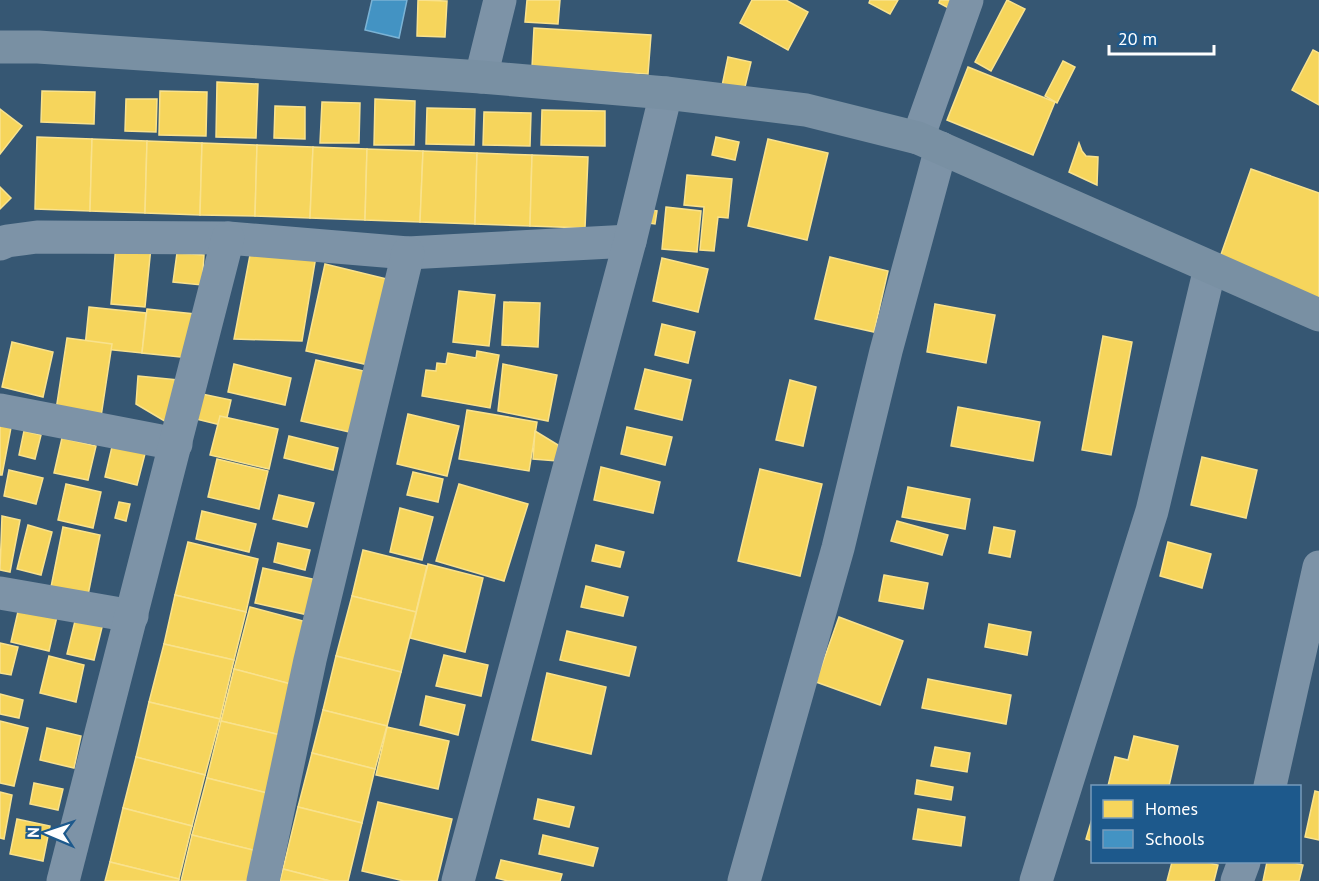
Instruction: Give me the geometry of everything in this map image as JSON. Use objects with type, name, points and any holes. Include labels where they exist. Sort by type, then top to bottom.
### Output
[{"type":"street","points":[[481,77],[500,0]]},
{"type":"street","points":[[744,881],[838,548],[886,351],[930,143],[967,0]]},
{"type":"street","points":[[0,47],[50,48],[481,77],[666,93],[806,110],[930,143],[1319,315]]},
{"type":"street","points":[[458,881],[630,241],[666,93]]},
{"type":"street","points":[[0,244],[37,237],[228,238],[408,253],[630,241]]},
{"type":"street","points":[[63,881],[228,238]]},
{"type":"street","points":[[263,881],[310,660],[408,253]]},
{"type":"street","points":[[1035,881],[1152,511],[1210,268]]},
{"type":"street","points":[[0,410],[176,444]]},
{"type":"street","points":[[1270,785],[1319,567]]},
{"type":"street","points":[[0,593],[132,616]]},
{"type":"street","points":[[1237,881],[1243,863]]},
{"type":"building: Homes","points":[[418,0],[447,1],[445,37],[417,36]]},
{"type":"building: Homes","points":[[527,0],[560,0],[558,24],[525,22]]},
{"type":"building: Homes","points":[[752,0],[786,0],[808,12],[788,50],[740,23]]},
{"type":"building: Homes","points":[[870,0],[898,0],[890,14],[869,3]]},
{"type":"building: Homes","points":[[940,0],[959,0],[954,11],[939,3]]},
{"type":"building: Homes","points":[[1007,0],[1025,9],[991,71],[975,62]]},
{"type":"building: Homes","points":[[534,28],[651,35],[648,74],[532,67]]},
{"type":"building: Homes","points":[[1313,50],[1319,53],[1319,105],[1292,90]]},
{"type":"building: Homes","points":[[728,57],[751,62],[744,91],[722,86]]},
{"type":"building: Homes","points":[[1063,61],[1075,67],[1057,103],[1045,96]]},
{"type":"building: Homes","points":[[968,67],[1055,102],[1033,155],[947,120]]},
{"type":"building: Homes","points":[[217,82],[258,84],[256,138],[216,137]]},
{"type":"building: Homes","points":[[42,91],[95,92],[94,124],[41,122]]},
{"type":"building: Homes","points":[[160,91],[207,92],[206,136],[159,135]]},
{"type":"building: Homes","points":[[126,99],[157,99],[156,132],[125,131]]},
{"type":"building: Homes","points":[[375,99],[415,101],[414,145],[374,145]]},
{"type":"building: Homes","points":[[322,102],[360,103],[359,143],[320,143]]},
{"type":"building: Homes","points":[[275,106],[305,107],[305,139],[274,138]]},
{"type":"building: Homes","points":[[427,108],[475,109],[474,145],[426,144]]},
{"type":"building: Homes","points":[[0,109],[22,126],[0,154]]},
{"type":"building: Homes","points":[[542,110],[605,111],[605,146],[541,145]]},
{"type":"building: Homes","points":[[484,112],[531,113],[530,146],[483,145]]},
{"type":"building: Homes","points":[[37,137],[92,139],[90,211],[35,209]]},
{"type":"building: Homes","points":[[716,137],[739,142],[735,160],[712,155]]},
{"type":"building: Homes","points":[[92,139],[147,141],[145,213],[90,211]]},
{"type":"building: Homes","points":[[768,139],[828,153],[807,240],[748,226]]},
{"type":"building: Homes","points":[[147,141],[202,143],[200,215],[145,213]]},
{"type":"building: Homes","points":[[202,143],[257,145],[255,216],[200,215]]},
{"type":"building: Homes","points":[[1079,143],[1086,156],[1098,157],[1097,185],[1069,172]]},
{"type":"building: Homes","points":[[257,145],[313,147],[310,218],[255,216]]},
{"type":"building: Homes","points":[[313,147],[367,149],[365,220],[310,218]]},
{"type":"building: Homes","points":[[367,149],[423,151],[420,222],[365,220]]},
{"type":"building: Homes","points":[[423,151],[477,153],[475,224],[420,222]]},
{"type":"building: Homes","points":[[477,153],[532,155],[530,226],[475,224]]},
{"type":"building: Homes","points":[[532,155],[588,157],[585,228],[530,226]]},
{"type":"building: Homes","points":[[1251,169],[1319,193],[1319,299],[1218,263]]},
{"type":"building: Homes","points":[[687,175],[732,179],[728,218],[718,217],[714,251],[700,250],[704,207],[684,205]]},
{"type":"building: Homes","points":[[0,187],[11,198],[0,209]]},
{"type":"building: Homes","points":[[666,207],[701,211],[697,252],[662,249]]},
{"type":"building: Homes","points":[[644,209],[657,211],[655,224],[642,222]]},
{"type":"building: Homes","points":[[116,244],[151,247],[145,307],[111,304]]},
{"type":"building: Homes","points":[[177,253],[204,255],[202,285],[173,282]]},
{"type":"building: Homes","points":[[250,255],[316,256],[302,341],[234,339]]},
{"type":"building: Homes","points":[[830,257],[888,271],[874,332],[815,319]]},
{"type":"building: Homes","points":[[662,258],[708,269],[698,312],[653,301]]},
{"type":"building: Homes","points":[[325,264],[391,280],[373,366],[306,351]]},
{"type":"building: Homes","points":[[459,291],[495,295],[489,346],[453,342]]},
{"type":"building: Homes","points":[[504,302],[540,303],[538,347],[502,345]]},
{"type":"building: Homes","points":[[935,304],[995,315],[986,363],[927,352]]},
{"type":"building: Homes","points":[[89,307],[146,313],[142,353],[85,347]]},
{"type":"building: Homes","points":[[147,309],[195,314],[190,358],[142,353]]},
{"type":"building: Homes","points":[[662,324],[695,332],[688,363],[655,355]]},
{"type":"building: Homes","points":[[1103,336],[1132,342],[1111,455],[1082,450]]},
{"type":"building: Homes","points":[[67,338],[112,344],[99,430],[54,423]]},
{"type":"building: Homes","points":[[12,342],[53,352],[43,397],[2,387]]},
{"type":"building: Homes","points":[[477,351],[499,355],[490,408],[422,396],[426,370],[436,371],[437,363],[446,364],[448,353],[476,358]]},
{"type":"building: Homes","points":[[316,360],[368,372],[354,433],[301,421]]},
{"type":"building: Homes","points":[[234,364],[291,378],[285,405],[228,392]]},
{"type":"building: Homes","points":[[503,364],[557,375],[548,421],[498,411]]},
{"type":"building: Homes","points":[[645,369],[691,380],[682,420],[635,409]]},
{"type":"building: Homes","points":[[138,376],[178,380],[173,426],[136,404]]},
{"type":"building: Homes","points":[[790,380],[816,387],[803,446],[776,440]]},
{"type":"building: Homes","points":[[202,394],[231,400],[225,426],[196,419]]},
{"type":"building: Homes","points":[[958,407],[1040,422],[1033,461],[951,446]]},
{"type":"building: Homes","points":[[467,410],[537,422],[529,471],[459,459]]},
{"type":"building: Homes","points":[[0,414],[13,417],[2,475],[0,475]]},
{"type":"building: Homes","points":[[408,414],[459,426],[447,476],[397,464]]},
{"type":"building: Homes","points":[[220,416],[278,429],[269,469],[210,455]]},
{"type":"building: Homes","points":[[627,427],[672,437],[665,465],[621,454]]},
{"type":"building: Homes","points":[[24,431],[41,435],[35,459],[19,455]]},
{"type":"building: Homes","points":[[535,431],[558,445],[557,461],[533,459]]},
{"type":"building: Homes","points":[[115,434],[148,442],[137,485],[105,477]]},
{"type":"building: Homes","points":[[289,436],[338,448],[333,470],[284,458]]},
{"type":"building: Homes","points":[[62,438],[96,446],[88,480],[54,473]]},
{"type":"building: Homes","points":[[1202,457],[1257,470],[1246,518],[1191,505]]},
{"type":"building: Homes","points":[[217,459],[268,471],[259,509],[208,497]]},
{"type":"building: Homes","points":[[601,467],[660,482],[653,513],[594,500]]},
{"type":"building: Homes","points":[[760,469],[822,484],[800,576],[738,561]]},
{"type":"building: Homes","points":[[9,470],[43,478],[36,504],[4,496]]},
{"type":"building: Homes","points":[[413,472],[443,479],[438,502],[407,495]]},
{"type":"building: Homes","points":[[66,484],[101,492],[93,528],[58,520]]},
{"type":"building: Homes","points":[[459,484],[528,504],[504,581],[436,561]]},
{"type":"building: Homes","points":[[908,487],[970,499],[965,529],[902,517]]},
{"type":"building: Homes","points":[[279,495],[314,503],[307,527],[273,519]]},
{"type":"building: Homes","points":[[119,502],[130,504],[126,521],[115,518]]},
{"type":"building: Homes","points":[[400,508],[433,517],[422,560],[390,552]]},
{"type":"building: Homes","points":[[202,511],[256,524],[249,552],[196,539]]},
{"type":"building: Homes","points":[[2,516],[20,520],[10,572],[0,570]]},
{"type":"building: Homes","points":[[897,521],[948,535],[942,555],[891,541]]},
{"type":"building: Homes","points":[[28,525],[52,532],[41,575],[17,569]]},
{"type":"building: Homes","points":[[63,527],[100,535],[88,595],[51,587]]},
{"type":"building: Homes","points":[[994,527],[1015,531],[1010,557],[989,553]]},
{"type":"building: Homes","points":[[188,542],[258,559],[246,612],[175,595]]},
{"type":"building: Homes","points":[[1168,542],[1211,554],[1202,588],[1160,576]]},
{"type":"building: Homes","points":[[278,543],[310,550],[305,570],[274,562]]},
{"type":"building: Homes","points":[[596,545],[624,552],[620,567],[592,561]]},
{"type":"building: Homes","points":[[363,550],[427,566],[416,612],[352,596]]},
{"type":"building: Homes","points":[[428,564],[483,578],[465,652],[410,638]]},
{"type":"building: Homes","points":[[263,568],[317,580],[308,615],[255,603]]},
{"type":"building: Homes","points":[[884,575],[928,583],[923,609],[879,601]]},
{"type":"building: Homes","points":[[586,586],[628,597],[623,616],[581,607]]},
{"type":"building: Homes","points":[[175,595],[246,612],[234,660],[164,644]]},
{"type":"building: Homes","points":[[352,596],[416,612],[401,672],[336,656]]},
{"type":"building: Homes","points":[[20,603],[58,612],[49,651],[11,642]]},
{"type":"building: Homes","points":[[250,607],[318,625],[302,687],[234,669]]},
{"type":"building: Homes","points":[[77,613],[104,619],[94,660],[67,654]]},
{"type":"building: Homes","points":[[839,617],[903,641],[880,705],[816,682]]},
{"type":"building: Homes","points":[[989,624],[1031,632],[1027,655],[985,647]]},
{"type":"building: Homes","points":[[567,631],[636,647],[629,676],[560,660]]},
{"type":"building: Homes","points":[[0,643],[18,647],[11,675],[0,673]]},
{"type":"building: Homes","points":[[164,644],[234,660],[220,719],[149,702]]},
{"type":"building: Homes","points":[[444,655],[488,665],[481,696],[436,686]]},
{"type":"building: Homes","points":[[49,656],[84,665],[76,702],[40,693]]},
{"type":"building: Homes","points":[[336,656],[401,672],[387,726],[323,710]]},
{"type":"building: Homes","points":[[234,669],[302,687],[289,737],[221,721]]},
{"type":"building: Homes","points":[[547,673],[606,687],[591,754],[532,740]]},
{"type":"building: Homes","points":[[928,679],[1011,695],[1006,724],[922,708]]},
{"type":"building: Homes","points":[[0,694],[23,700],[19,718],[0,714]]},
{"type":"building: Homes","points":[[426,696],[465,705],[458,735],[420,725]]},
{"type":"building: Homes","points":[[149,702],[220,719],[205,775],[136,757]]},
{"type":"building: Homes","points":[[323,710],[387,726],[375,769],[312,753]]},
{"type":"building: Homes","points":[[0,721],[28,728],[14,786],[0,783]]},
{"type":"building: Homes","points":[[221,721],[289,737],[275,795],[207,778]]},
{"type":"building: Homes","points":[[387,727],[449,741],[438,789],[376,775]]},
{"type":"building: Homes","points":[[47,728],[81,736],[74,768],[40,760]]},
{"type":"building: Homes","points":[[1134,736],[1178,746],[1169,785],[1108,785],[1115,757],[1128,760]]},
{"type":"building: Homes","points":[[935,747],[970,753],[967,772],[931,766]]},
{"type":"building: Homes","points":[[312,753],[375,769],[362,823],[298,807]]},
{"type":"building: Homes","points":[[136,757],[205,775],[192,826],[123,808]]},
{"type":"building: Homes","points":[[207,778],[275,795],[261,852],[192,835]]},
{"type":"building: Homes","points":[[917,780],[953,787],[951,800],[915,794]]},
{"type":"building: Homes","points":[[34,783],[63,789],[58,810],[30,804]]},
{"type":"building: Homes","points":[[1315,791],[1319,792],[1319,840],[1305,837]]},
{"type":"building: Homes","points":[[0,792],[12,795],[4,839],[0,838]]},
{"type":"building: Homes","points":[[538,799],[574,807],[569,827],[534,819]]},
{"type":"building: Homes","points":[[378,802],[452,819],[437,881],[404,881],[362,871]]},
{"type":"building: Homes","points":[[298,807],[362,823],[348,881],[330,881],[283,869]]},
{"type":"building: Homes","points":[[123,808],[192,826],[179,879],[110,862]]},
{"type":"building: Homes","points":[[918,809],[965,817],[961,846],[913,839]]},
{"type":"building: Homes","points":[[17,819],[50,826],[43,861],[10,854]]},
{"type":"building: Homes","points":[[1091,822],[1091,841],[1086,839]]},
{"type":"building: Homes","points":[[192,835],[261,852],[253,881],[181,881]]},
{"type":"building: Homes","points":[[543,835],[598,848],[593,866],[539,854]]},
{"type":"building: Homes","points":[[501,860],[562,874],[560,881],[508,881],[496,878]]},
{"type":"building: Homes","points":[[110,862],[179,879],[179,881],[105,881]]},
{"type":"building: Homes","points":[[1172,863],[1218,865],[1214,881],[1167,881]]},
{"type":"building: Homes","points":[[1267,863],[1303,865],[1299,881],[1263,881]]},
{"type":"building: Homes","points":[[283,869],[330,881],[280,881]]},
{"type":"building: Schools","points":[[372,0],[407,0],[399,38],[365,30]]}]
